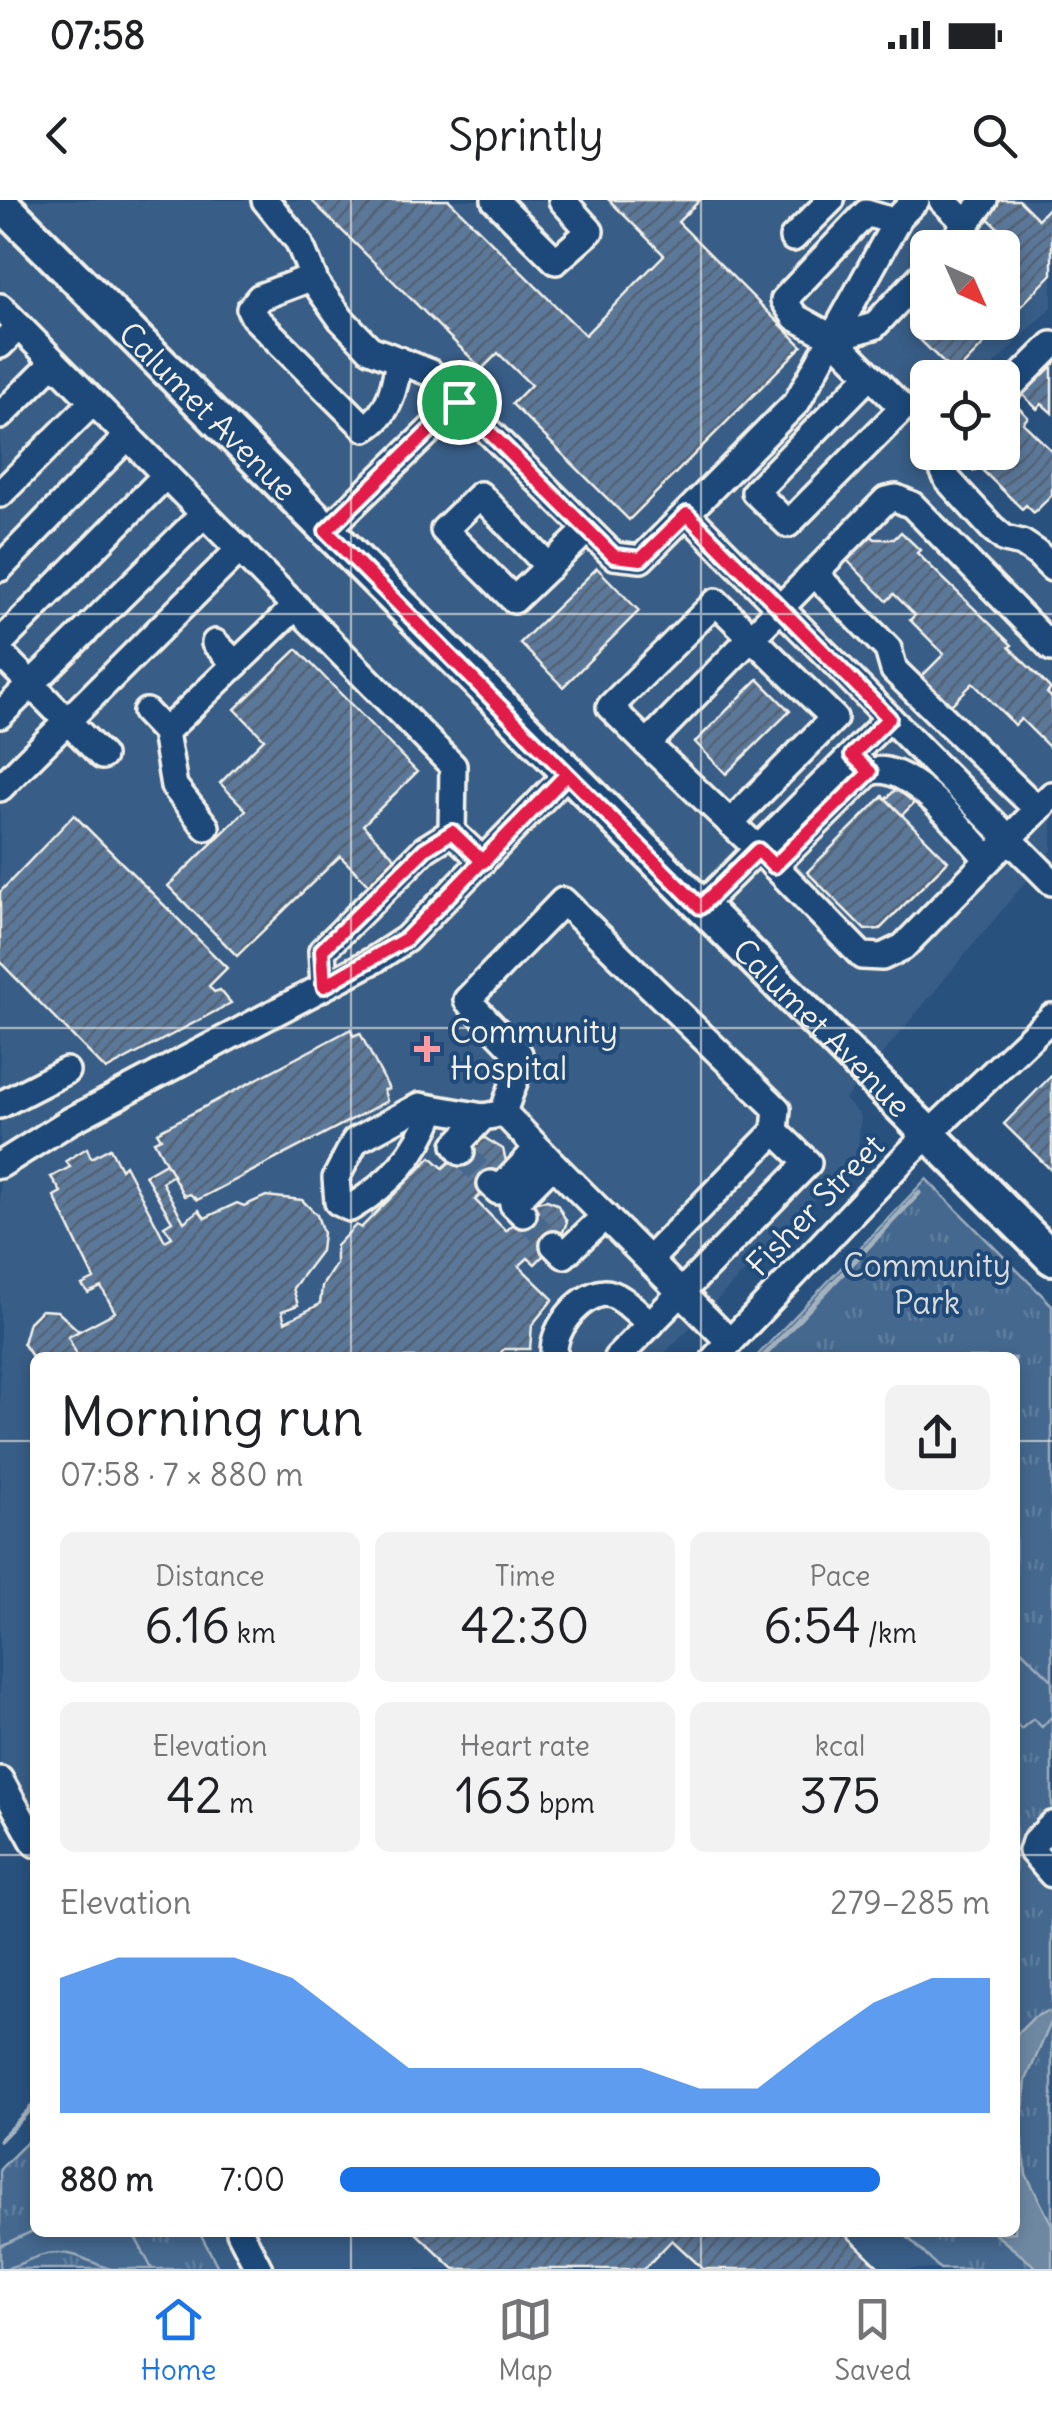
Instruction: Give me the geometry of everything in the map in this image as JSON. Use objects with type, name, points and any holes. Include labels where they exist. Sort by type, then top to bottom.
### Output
[{"type":"main road","name":"Calumet Avenue","points":[[0,202],[1052,1258]]},
{"type":"street","points":[[265,200],[299,242],[313,277],[340,319],[370,348],[431,373],[614,556],[641,559],[797,402],[896,222],[916,200]]},
{"type":"street","points":[[495,200],[556,261],[590,231],[562,200]]},
{"type":"street","points":[[793,238],[831,200]]},
{"type":"street","points":[[942,200],[966,223]]},
{"type":"street","points":[[961,230],[984,200]]},
{"type":"street","points":[[870,375],[755,492],[788,524],[903,408],[870,375],[833,338],[795,317],[784,300],[866,214],[896,222]]},
{"type":"street","points":[[313,277],[260,297],[250,309],[365,428],[383,412],[394,390],[399,360]]},
{"type":"street","points":[[833,338],[874,326],[910,289]]},
{"type":"street","points":[[0,344],[9,317],[454,766],[452,832],[483,862]]},
{"type":"street","points":[[1020,377],[1052,345]]},
{"type":"street","points":[[0,416],[54,362]]},
{"type":"street","points":[[0,494],[94,402]]},
{"type":"street","points":[[326,531],[459,402]]},
{"type":"street","points":[[0,568],[128,436]]},
{"type":"street","points":[[943,470],[948,480],[1005,539],[1022,543],[1052,568]]},
{"type":"street","points":[[0,643],[166,475]]},
{"type":"street","points":[[648,744],[886,500],[896,498],[912,505],[1052,648]]},
{"type":"street","points":[[0,715],[204,514]]},
{"type":"street","points":[[687,514],[1052,882]]},
{"type":"street","points":[[549,567],[587,530]]},
{"type":"street","points":[[0,788],[240,549]]},
{"type":"street","points":[[730,823],[834,718],[716,602],[610,708],[862,956],[882,957],[903,947],[1044,802],[894,670],[888,649],[814,574]]},
{"type":"street","points":[[165,732],[296,606]]},
{"type":"street","points":[[215,642],[236,664]]},
{"type":"street","points":[[0,654],[102,756]]},
{"type":"street","points":[[146,712],[165,732],[174,786],[206,827]]},
{"type":"street","points":[[700,907],[766,858],[861,763],[889,718]]},
{"type":"street","points":[[861,763],[902,774],[988,859]]},
{"type":"street","points":[[0,1164],[70,1121],[406,939],[567,774]]},
{"type":"street","points":[[324,986],[322,950],[425,849],[452,832]]},
{"type":"street","points":[[461,1152],[456,1144],[493,1115],[519,1069],[520,1054],[467,1000],[563,900],[777,1109],[776,1131],[648,1260]]},
{"type":"street","name":"Fisher Street","points":[[723,1350],[930,1134],[1052,1017]]},
{"type":"street","points":[[0,1104],[66,1071]]},
{"type":"street","points":[[434,1109],[493,1115],[545,1157],[682,1294],[723,1350]]},
{"type":"street","points":[[624,1352],[808,1163],[776,1131]]},
{"type":"street","points":[[492,1184],[498,1191],[545,1157]]},
{"type":"street","points":[[523,1214],[513,1204],[545,1157]]},
{"type":"street","points":[[554,1246],[564,1255],[605,1216]]},
{"type":"street","points":[[553,1352],[557,1332],[578,1306],[596,1295],[608,1293],[618,1298],[651,1324]]},
{"type":"street","points":[[0,1780],[30,1834]]},
{"type":"street","points":[[1052,1825],[1032,1851],[1052,1874]]},
{"type":"street","points":[[243,2237],[260,2269]]},
{"type":"shaded area","points":[[0,200],[1052,200],[1052,307],[1020,339],[1020,230],[910,230],[910,340],[1019,340],[998,360],[910,360],[910,470],[952,470],[1052,587],[1052,850],[845,1099],[861,1116],[857,1157],[666,1352],[30,1352],[30,1830],[0,1773]]},
{"type":"shaded area","points":[[1047,2011],[1052,2014],[1026,2080],[1021,2130],[1026,2174],[1052,2225],[1052,2269],[1038,2269],[999,2237],[1020,2237],[1020,2031]]},
{"type":"shaded area","points":[[30,2139],[30,2237],[908,2237],[940,2269],[0,2269],[0,2169]]},
{"type":"green space","name":"Community Park","points":[[926,1179],[1052,1305],[1052,2269],[940,2269],[907,2237],[1020,2237],[1020,1352],[761,1352]]},
{"type":"green space","points":[[1020,1649],[1052,1680],[1052,1716],[1042,1727],[1033,1719],[1021,1729]]},
{"type":"green space","points":[[30,2139],[30,2237],[202,2237],[219,2269],[0,2269],[0,2169]]},
{"type":"green space","points":[[30,2232],[30,2237],[135,2237],[152,2269],[112,2269],[60,2253],[0,2269],[0,2246]]},
{"type":"building","points":[[311,200],[449,200],[585,335],[664,255],[609,200],[700,200],[678,222],[802,346],[629,520],[512,404],[531,385],[498,353],[482,369]]},
{"type":"building","points":[[990,200],[1019,200],[1038,219],[1052,204],[1052,274],[1020,307],[1020,230],[1000,230],[980,211]]},
{"type":"building","points":[[920,340],[988,340],[969,360],[941,360]]},
{"type":"building","points":[[1052,360],[1052,413],[1042,404],[1037,409],[1020,392]]},
{"type":"building","points":[[1020,409],[1028,417],[1023,423],[1052,451],[1052,495],[1034,513],[1026,505],[1022,509],[982,470],[1020,470]]},
{"type":"building","points":[[901,532],[1051,689],[1047,693],[1052,698],[1052,750],[1021,719],[1015,725],[973,683],[943,713],[914,684],[944,654],[910,620],[915,615],[894,594],[887,601],[844,557],[868,533],[875,539],[894,539]]},
{"type":"building","points":[[597,568],[639,611],[563,687],[520,643]]},
{"type":"building","points":[[297,649],[417,772],[363,825],[402,865],[375,891],[340,856],[237,956],[168,886],[246,810],[220,783],[264,739],[235,709]]},
{"type":"building","points":[[758,679],[790,711],[726,774],[695,742]]},
{"type":"building","points":[[898,787],[914,803],[902,815],[886,799]]},
{"type":"building","points":[[883,796],[948,861],[880,929],[865,930],[807,872]]},
{"type":"building","points":[[74,815],[227,968],[209,986],[214,992],[220,990],[231,1003],[106,1070],[0,962],[0,892]]},
{"type":"building","points":[[351,1029],[353,1036],[360,1033],[389,1089],[384,1090],[387,1101],[197,1200],[190,1194],[184,1196],[154,1141],[161,1138],[157,1132]]},
{"type":"building","points":[[1052,1075],[1052,1171],[1004,1124]]},
{"type":"building","points":[[485,1138],[503,1149],[503,1174],[475,1200],[506,1231],[536,1202],[547,1200],[557,1204],[567,1222],[560,1239],[535,1264],[528,1258],[519,1266],[553,1299],[532,1325],[530,1349],[75,1352],[68,1337],[115,1312],[101,1287],[88,1293],[82,1285],[94,1279],[54,1196],[61,1192],[51,1177],[70,1167],[66,1161],[87,1148],[91,1158],[110,1148],[121,1169],[125,1165],[165,1241],[172,1237],[164,1226],[172,1221],[145,1175],[166,1163],[173,1175],[162,1182],[184,1222],[199,1210],[205,1218],[237,1203],[244,1206],[266,1196],[302,1200],[317,1215],[323,1233],[321,1251],[293,1288],[298,1305],[282,1311],[285,1322],[320,1304],[322,1286],[336,1264],[336,1246],[356,1225],[361,1228],[431,1157],[443,1168],[473,1141]]},
{"type":"building","points":[[41,1310],[57,1311],[79,1331],[68,1337],[76,1352],[30,1354],[23,1343],[29,1322]]},
{"type":"building","points":[[420,2237],[848,2237],[881,2269],[703,2269],[672,2240],[644,2269],[454,2269]]},
{"type":"waterway","points":[[768,1352],[919,1193]]},
{"type":"waterway","points":[[0,2140],[30,2109]]},
{"type":"tunnel","points":[[461,1152],[491,1184]]},
{"type":"tunnel","points":[[523,1214],[554,1245]]},
{"type":"place","name":"Community Hospital","points":[[427,1049]]},
{"type":"route","points":[[459,402],[326,531],[567,774],[483,862],[452,832],[425,849],[322,950],[324,986],[406,939],[440,906],[567,774],[700,907],[758,850],[774,866],[870,772],[852,755],[889,718],[687,514],[641,559],[614,556],[459,402]]}]
